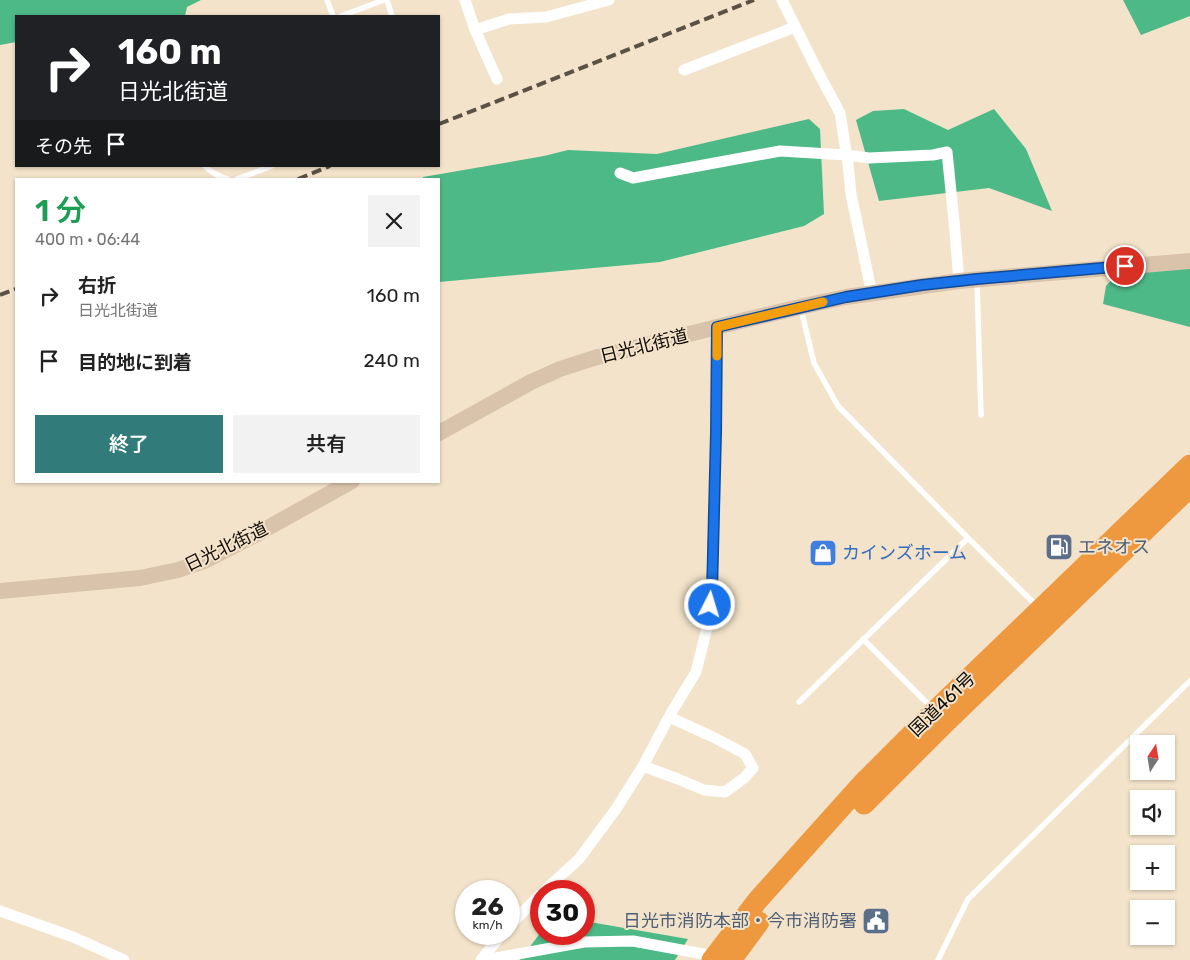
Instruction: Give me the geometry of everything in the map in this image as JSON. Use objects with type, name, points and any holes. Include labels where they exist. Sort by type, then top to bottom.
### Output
[{"type":"highway","name":"国道461号","points":[[724,959],[757,901],[863,783],[1190,465]]},
{"type":"highway","name":"国道461号","points":[[724,959],[825,844],[875,792],[1190,487]]},
{"type":"street","points":[[465,0],[475,30],[497,79]]},
{"type":"street","points":[[475,30],[509,19],[546,17],[609,0]]},
{"type":"street","points":[[782,0],[840,113],[851,194],[872,294]]},
{"type":"street","points":[[684,70],[795,27]]},
{"type":"street","points":[[620,173],[633,178],[780,151],[869,158],[933,155],[947,152],[959,281]]},
{"type":"street","name":"日光北街道","points":[[440,432],[531,382],[560,369],[594,358],[800,307],[846,297],[922,285],[1190,260]]},
{"type":"street","points":[[556,880],[579,859],[616,809],[644,766],[669,717],[696,672],[706,632],[712,591],[717,327]]},
{"type":"street","name":"日光北街道","points":[[0,591],[140,578],[178,570],[204,561],[255,535],[348,483]]},
{"type":"street","points":[[644,766],[704,790],[725,792],[744,778],[753,768],[745,754],[669,717]]},
{"type":"street","points":[[520,915],[530,905]]},
{"type":"street","points":[[0,911],[73,937],[124,960]]},
{"type":"street","points":[[485,960],[584,942],[633,941],[724,959]]},
{"type":"street","points":[[481,960],[493,945]]},
{"type":"lane","points":[[327,0],[333,15]]},
{"type":"lane","points":[[354,14],[386,0],[392,15]]},
{"type":"lane","points":[[206,167],[211,172],[224,178]]},
{"type":"lane","points":[[238,178],[262,168]]},
{"type":"lane","points":[[977,279],[981,415]]},
{"type":"lane","points":[[800,307],[814,363],[838,406],[1040,609]]},
{"type":"lane","points":[[799,702],[968,538]]},
{"type":"lane","points":[[863,639],[935,711]]},
{"type":"lane","points":[[938,960],[968,899],[1190,681]]},
{"type":"green space","points":[[0,0],[201,0],[187,7],[185,15],[15,15],[15,42],[0,45]]},
{"type":"green space","points":[[1123,0],[1190,0],[1190,16],[1141,35]]},
{"type":"green space","points":[[904,109],[948,130],[994,109],[1026,149],[1052,211],[989,188],[879,201],[856,120],[873,111]]},
{"type":"green space","points":[[809,119],[820,129],[824,214],[804,226],[660,262],[440,282],[440,178],[423,177],[544,156],[568,150],[657,154]]},
{"type":"green space","points":[[1190,261],[1190,327],[1103,304],[1106,286],[1121,269]]},
{"type":"green space","points":[[595,923],[688,939],[675,960],[520,960],[531,945],[595,945]]},
{"type":"railway","points":[[440,124],[754,0]]},
{"type":"railway","points":[[300,178],[328,167]]},
{"type":"railway","points":[[0,295],[15,289]]},
{"type":"slow traffic","points":[[717,356],[717,327],[823,302]]},
{"type":"place","name":"エネオス","points":[[1059,547]]},
{"type":"place","name":"カインズホーム","points":[[823,553]]},
{"type":"place","name":"日光市消防本部・今市消防署","points":[[876,921]]},
{"type":"route","points":[[710,605],[712,591],[716,433],[717,327],[846,297],[922,285],[1125,266]]}]
